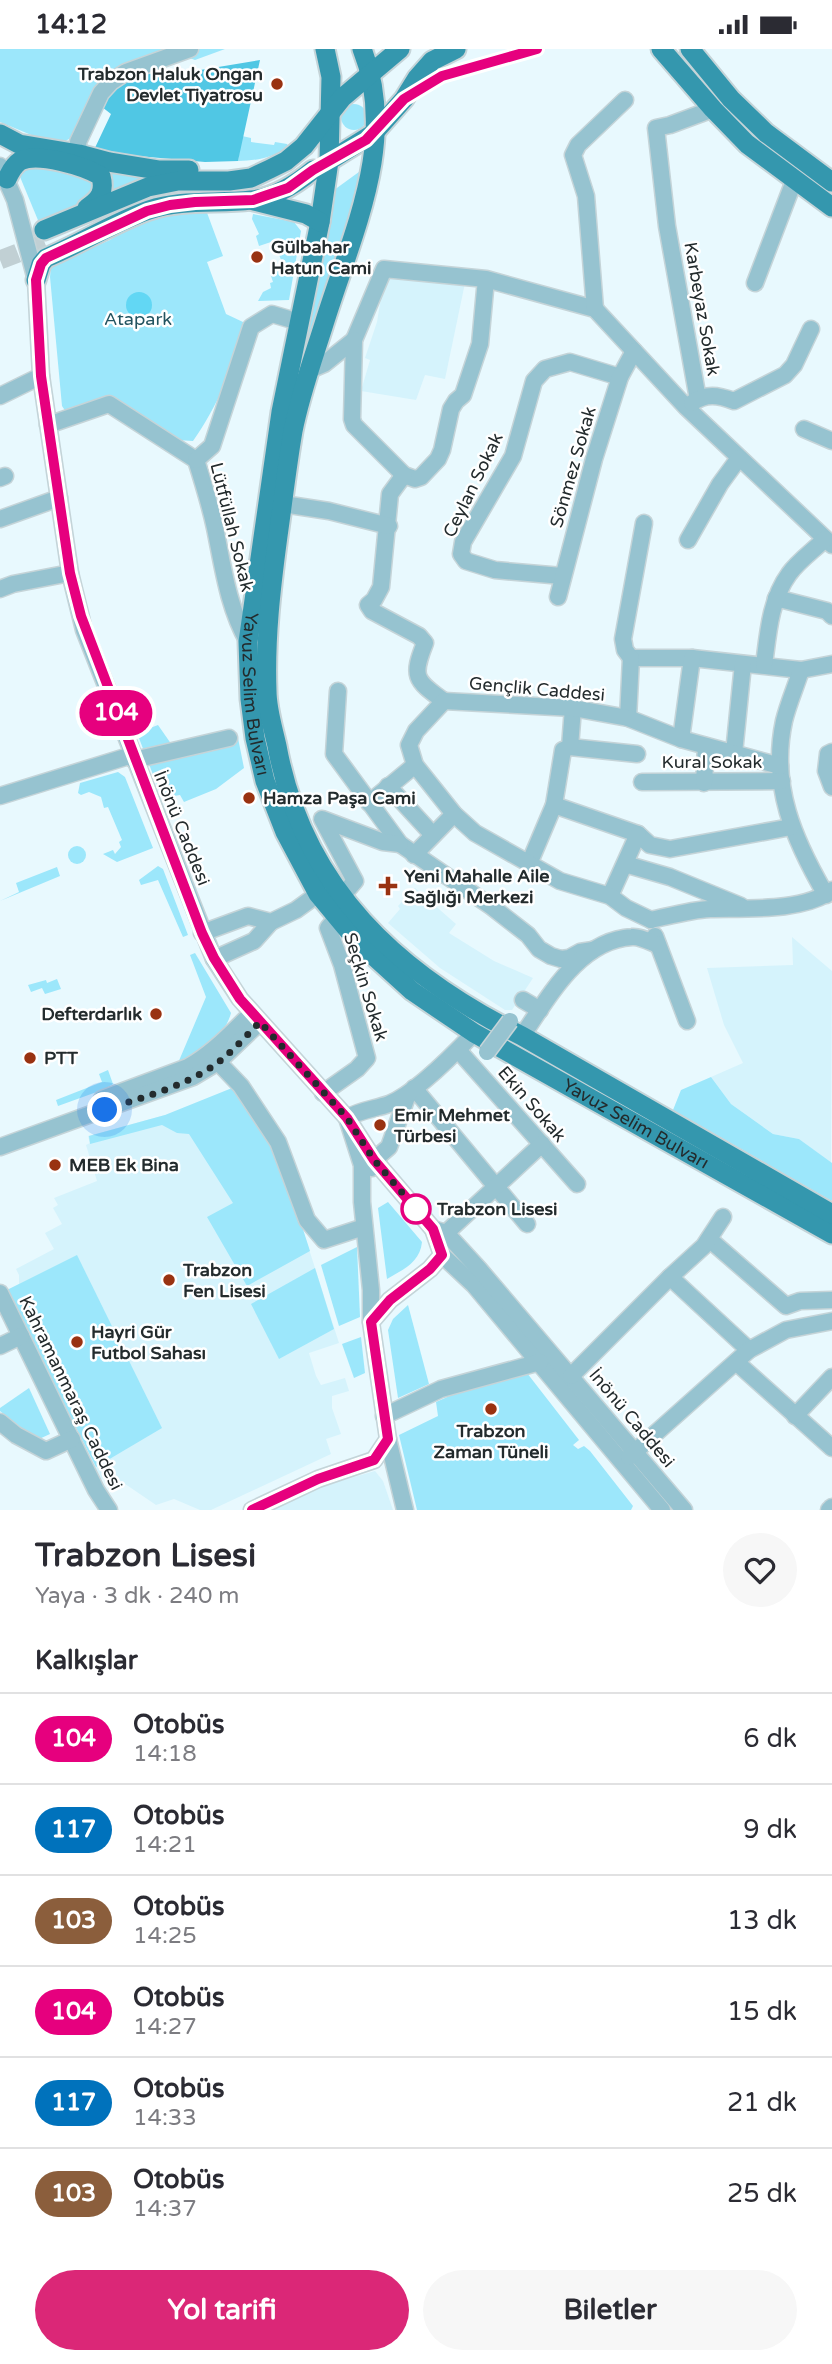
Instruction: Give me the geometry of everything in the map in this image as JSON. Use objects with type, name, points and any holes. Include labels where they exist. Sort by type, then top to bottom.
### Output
[{"type":"main road","name":"Yavuz Selim Bulvarı","points":[[325,49],[331,77],[332,109],[321,165],[320,222],[266,501],[248,642],[250,699],[255,738],[265,781],[285,832],[333,929],[412,991],[483,1043],[832,1234]]},
{"type":"main road","points":[[72,218],[148,187],[178,181],[251,178],[286,161],[304,146],[366,61],[400,49]]},
{"type":"main road","points":[[36,280],[46,258],[147,211],[195,202],[253,200],[288,188],[321,165],[366,140],[404,99],[432,61],[456,49]]},
{"type":"main road","points":[[661,49],[747,144],[832,207]]},
{"type":"main road","points":[[690,49],[731,99],[766,133],[832,182]]},
{"type":"main road","name":"Yavuz Selim Bulvarı","points":[[366,61],[377,130],[372,167],[352,243],[330,304],[293,429],[268,607],[267,694],[283,780],[301,828],[331,884],[369,929],[419,972],[475,1013],[516,1028],[832,1215]]},
{"type":"main road","points":[[0,134],[19,144],[158,170],[270,169]]},
{"type":"main road","points":[[4,172],[21,161],[32,158],[80,166],[100,176],[103,187],[95,203],[46,236],[149,198],[180,192],[257,186],[321,165]]},
{"type":"main road","points":[[253,200],[306,215],[320,222]]},
{"type":"street","points":[[79,154],[78,142],[101,93],[111,82],[126,72],[190,49]]},
{"type":"street","points":[[595,309],[586,196],[573,155],[585,137],[625,100]]},
{"type":"street","name":"Karbeyaz Sokak","points":[[692,403],[656,128],[713,109]]},
{"type":"street","name":"İnönü Caddesi","points":[[4,172],[15,200],[36,280],[41,376],[70,573],[85,630],[214,958],[227,981],[256,1018],[347,1118],[374,1160],[440,1231],[629,1457],[684,1510]]},
{"type":"street","points":[[755,283],[794,181]]},
{"type":"street","points":[[486,279],[480,344],[463,395],[451,409],[438,459],[421,477],[415,479],[404,475],[354,425],[354,340],[384,268],[486,279],[595,309],[634,351],[692,403],[739,457],[829,542],[789,573],[776,598],[769,623],[764,665]]},
{"type":"street","points":[[196,460],[212,446],[251,327],[272,314],[299,322]]},
{"type":"street","points":[[692,403],[716,394],[734,401],[785,375],[794,365],[811,329]]},
{"type":"street","points":[[310,370],[324,364],[354,340]]},
{"type":"street","name":"Sönmez Sokak","points":[[558,597],[594,459],[620,377],[634,351]]},
{"type":"street","name":"Ceylan Sokak","points":[[562,576],[495,570],[466,561],[461,554],[463,542],[513,456],[534,381],[545,369],[570,362],[620,377]]},
{"type":"street","points":[[0,396],[41,376]]},
{"type":"street","name":"Lütfüllah Sokak","points":[[48,425],[109,404],[196,460],[215,526],[230,599],[237,622],[248,642]]},
{"type":"street","points":[[804,429],[832,441]]},
{"type":"street","points":[[688,540],[739,457]]},
{"type":"street","points":[[404,475],[390,494],[381,587],[368,605],[372,611],[419,635],[425,643],[415,668],[421,685],[444,701]]},
{"type":"street","points":[[0,519],[59,498]]},
{"type":"street","points":[[283,504],[329,511],[389,526]]},
{"type":"street","points":[[628,718],[631,658],[625,650],[623,639],[632,576],[644,523]]},
{"type":"street","points":[[0,589],[70,573]]},
{"type":"street","points":[[776,598],[827,611],[832,616]]},
{"type":"street","points":[[631,658],[692,658],[801,670],[832,664]]},
{"type":"street","points":[[681,739],[692,658]]},
{"type":"street","points":[[734,753],[743,664]]},
{"type":"street","points":[[405,1510],[388,1439],[371,1322],[371,1290],[362,1202],[362,1165],[347,1118],[355,1113],[389,1104],[411,1091],[458,1050],[483,1043],[516,1028],[540,1010],[566,974],[593,950],[614,940],[635,936],[645,929],[706,909],[792,905],[829,893],[804,858],[791,827],[781,773],[784,722],[801,670]]},
{"type":"street","points":[[338,691],[334,754],[400,844],[492,907],[528,935],[539,949],[551,956],[569,958],[580,952],[593,950]]},
{"type":"street","name":"Gençlik Caddesi","points":[[415,765],[409,745],[416,731],[444,701],[573,708],[628,718],[681,739],[734,753],[781,773]]},
{"type":"street","points":[[570,747],[573,708]]},
{"type":"street","points":[[0,796],[133,757],[229,737]]},
{"type":"street","points":[[704,783],[706,746]]},
{"type":"street","points":[[529,864],[554,805],[563,750],[570,747],[637,754]]},
{"type":"street","points":[[832,752],[828,754],[826,771],[832,786]]},
{"type":"street","points":[[369,803],[415,765],[454,814],[475,833],[560,881],[610,896],[626,908],[658,945],[687,1021]]},
{"type":"street","name":"Kural Sokak","points":[[642,782],[704,783],[781,773]]},
{"type":"street","points":[[388,786],[433,835]]},
{"type":"street","points":[[554,805],[638,834],[650,845],[670,849],[791,827]]},
{"type":"street","points":[[414,855],[454,814]]},
{"type":"street","points":[[342,897],[355,881],[322,819],[383,842],[400,844]]},
{"type":"street","points":[[610,896],[638,834]]},
{"type":"street","points":[[625,864],[670,877],[747,909]]},
{"type":"street","points":[[214,958],[254,941],[271,922],[296,910],[318,894]]},
{"type":"street","points":[[202,933],[248,916],[271,922]]},
{"type":"street","name":"Seçkin Sokak","points":[[323,1093],[357,1069],[367,1058],[333,929]]},
{"type":"street","points":[[342,965],[353,945]]},
{"type":"street","points":[[523,1000],[540,1010]]},
{"type":"street","points":[[0,1147],[193,1077],[218,1062],[256,1018]]},
{"type":"street","points":[[0,1135],[188,1067],[210,1054],[256,1018]]},
{"type":"street","name":"Ekin Sokak","points":[[458,1050],[577,1184]]},
{"type":"street","points":[[218,1062],[241,1086],[278,1142],[307,1220],[324,1240],[364,1227]]},
{"type":"street","points":[[362,1202],[374,1160],[389,1147],[411,1091]]},
{"type":"street","points":[[411,1091],[527,1224]]},
{"type":"street","points":[[440,1231],[495,1187],[542,1144]]},
{"type":"street","points":[[571,1376],[709,1239],[723,1217]]},
{"type":"street","name":"İnönü Caddesi","points":[[440,1231],[442,1255],[545,1357],[571,1376],[629,1457],[662,1510]]},
{"type":"street","points":[[709,1239],[786,1306],[800,1301],[832,1300]]},
{"type":"street","points":[[371,1322],[390,1300],[430,1269],[442,1255]]},
{"type":"street","points":[[670,1277],[749,1350]]},
{"type":"street","name":"Kahramanmaraş Caddesi","points":[[0,1293],[96,1490],[109,1510]]},
{"type":"street","points":[[629,1457],[749,1350],[786,1330],[832,1321]]},
{"type":"street","points":[[0,1346],[21,1336]]},
{"type":"street","points":[[384,1416],[448,1387],[545,1357]]},
{"type":"street","points":[[736,1362],[832,1448]]},
{"type":"street","points":[[794,1416],[832,1377]]},
{"type":"street","points":[[0,1422],[16,1435],[46,1451],[72,1439]]},
{"type":"street","points":[[252,1510],[318,1479],[374,1460],[388,1439]]},
{"type":"shaded area","points":[[260,60],[238,161],[205,162],[93,152],[111,114],[102,107],[113,91],[134,78],[167,69],[182,73]]},
{"type":"shaded area","points":[[385,273],[465,283],[445,379],[425,375],[416,400],[361,391],[370,360],[365,358],[377,322]]},
{"type":"shaded area","points":[[139,292],[148,296],[152,305],[148,314],[139,318],[130,314],[126,305],[130,296]]},
{"type":"shaded area","points":[[415,888],[456,924],[449,933],[494,961],[533,978],[512,1010],[505,1010],[440,968],[388,923],[400,909],[398,906]]},
{"type":"shaded area","points":[[792,937],[832,971],[831,1163],[799,1139],[773,1134],[731,1104],[711,1077],[743,1063],[724,1025],[707,968],[793,965]]},
{"type":"shaded area","name":"Trabzon Fen Lisesi","points":[[165,1115],[276,1146],[339,1343],[309,1353],[321,1385],[345,1378],[349,1391],[332,1396],[332,1408],[341,1434],[326,1439],[331,1454],[211,1510],[200,1510],[174,1499],[156,1505],[112,1475],[101,1479],[7,1290],[19,1284],[16,1269],[54,1249],[45,1233],[62,1224],[53,1208],[58,1205],[54,1198],[97,1181],[86,1145],[90,1143],[88,1136]]},
{"type":"shaded area","points":[[375,1471],[383,1481],[393,1510],[266,1510],[323,1486]]},
{"type":"green space","points":[[0,49],[225,49],[195,60],[170,51],[125,66],[74,136],[62,143],[41,139],[0,122]]},
{"type":"green space","points":[[354,104],[363,108],[367,117],[363,126],[354,130],[345,126],[341,117],[345,108]]},
{"type":"green space","points":[[242,136],[251,138],[251,142],[274,145],[275,142],[287,144],[289,147],[265,158],[238,161]]},
{"type":"green space","points":[[35,164],[90,175],[96,187],[84,203],[40,225],[18,172]]},
{"type":"green space","points":[[103,167],[149,177],[108,195]]},
{"type":"green space","points":[[363,169],[344,243],[297,379],[330,193]]},
{"type":"green space","name":"Atapark","points":[[206,210],[223,256],[207,262],[226,314],[243,322],[237,351],[225,384],[193,441],[177,440],[108,398],[66,412],[62,406],[51,266],[110,240],[135,223],[158,215]]},
{"type":"green space","points":[[253,214],[294,222],[301,231],[289,300],[258,301],[263,292],[271,288],[270,283],[273,282],[270,273],[284,268],[274,241],[259,246],[256,236],[259,234],[252,219]]},
{"type":"green space","points":[[158,725],[174,748],[169,755],[238,738],[244,768],[216,789],[184,802],[180,795],[162,798],[137,733]]},
{"type":"green space","points":[[118,772],[125,777],[153,848],[117,862],[103,854],[113,850],[115,854],[121,847],[119,842],[122,840],[108,807],[104,808],[101,797],[89,792],[81,795],[78,793],[80,783]]},
{"type":"green space","points":[[77,846],[83,849],[86,855],[83,861],[77,864],[71,861],[68,855],[71,849]]},
{"type":"green space","points":[[158,866],[163,869],[188,935],[183,937],[158,880],[141,885],[139,880]]},
{"type":"green space","points":[[57,867],[60,876],[0,901],[19,892],[16,883]]},
{"type":"green space","points":[[195,953],[231,1013],[228,1022],[217,1036],[202,1049],[178,1063],[206,997],[190,955]]},
{"type":"green space","points":[[57,979],[61,989],[45,994],[42,988],[31,992],[28,985],[46,980],[47,983]]},
{"type":"green space","points":[[108,1070],[113,1084],[58,1106],[56,1100],[102,1082],[99,1074]]},
{"type":"green space","points":[[711,1077],[731,1104],[773,1134],[799,1139],[832,1163],[832,1201],[673,1110],[681,1090]]},
{"type":"green space","points":[[237,1086],[276,1146],[310,1251],[247,1286],[207,1217],[233,1203],[189,1134],[177,1133],[162,1125],[90,1144],[89,1136],[165,1115]]},
{"type":"green space","points":[[388,1202],[422,1242],[414,1261],[387,1279],[378,1208]]},
{"type":"green space","points":[[357,1247],[360,1317],[339,1326],[321,1265]]},
{"type":"green space","name":"Hayri Gür Futbol Sahası","points":[[77,1255],[162,1428],[96,1467],[7,1290]]},
{"type":"green space","points":[[315,1268],[334,1329],[279,1359],[251,1304]]},
{"type":"green space","points":[[408,1305],[429,1384],[398,1398],[388,1330],[393,1319]]},
{"type":"green space","points":[[361,1337],[365,1373],[354,1378],[342,1344]]},
{"type":"green space","points":[[527,1373],[579,1440],[573,1445],[578,1449],[584,1446],[590,1451],[633,1506],[631,1510],[417,1510],[399,1435],[438,1416],[436,1402],[461,1391]]},
{"type":"green space","points":[[29,1388],[50,1434],[37,1440],[0,1411],[0,1408]]},
{"type":"tunnel","points":[[0,260],[49,241]]},
{"type":"bus line","name":"104","points":[[252,1510],[318,1479],[374,1460],[388,1439],[371,1322],[390,1300],[430,1269],[442,1255],[433,1229],[374,1160],[347,1118],[240,999],[227,981],[202,933],[85,630],[70,573],[41,376],[36,280],[46,258],[147,211],[195,202],[253,200],[288,188],[329,160],[366,140],[404,99],[442,76],[537,49]]},
{"type":"place","name":"Trabzon Haluk Ongan Devlet Tiyatrosu","points":[[277,84]]},
{"type":"place","name":"Gülbahar Hatun Cami","points":[[257,257]]},
{"type":"place","name":"Hamza Paşa Cami","points":[[249,798]]},
{"type":"place","name":"Yeni Mahalle Aile Sağlığı Merkezi","points":[[388,886]]},
{"type":"place","name":"Defterdarlık","points":[[156,1014]]},
{"type":"place","name":"PTT","points":[[30,1058]]},
{"type":"place","name":"Emir Mehmet Türbesi","points":[[380,1125]]},
{"type":"place","name":"MEB Ek Bina","points":[[55,1165]]},
{"type":"place","name":"Trabzon Lisesi","points":[[416,1209]]},
{"type":"place","name":"Trabzon Fen Lisesi","points":[[169,1280]]},
{"type":"place","name":"Hayri Gür Futbol Sahası","points":[[77,1342]]},
{"type":"place","name":"Trabzon Zaman Tüneli","points":[[491,1409]]},
{"type":"route","points":[[105,1110],[193,1077],[218,1062],[260,1022],[347,1118],[374,1160],[419,1212],[416,1209]]}]
